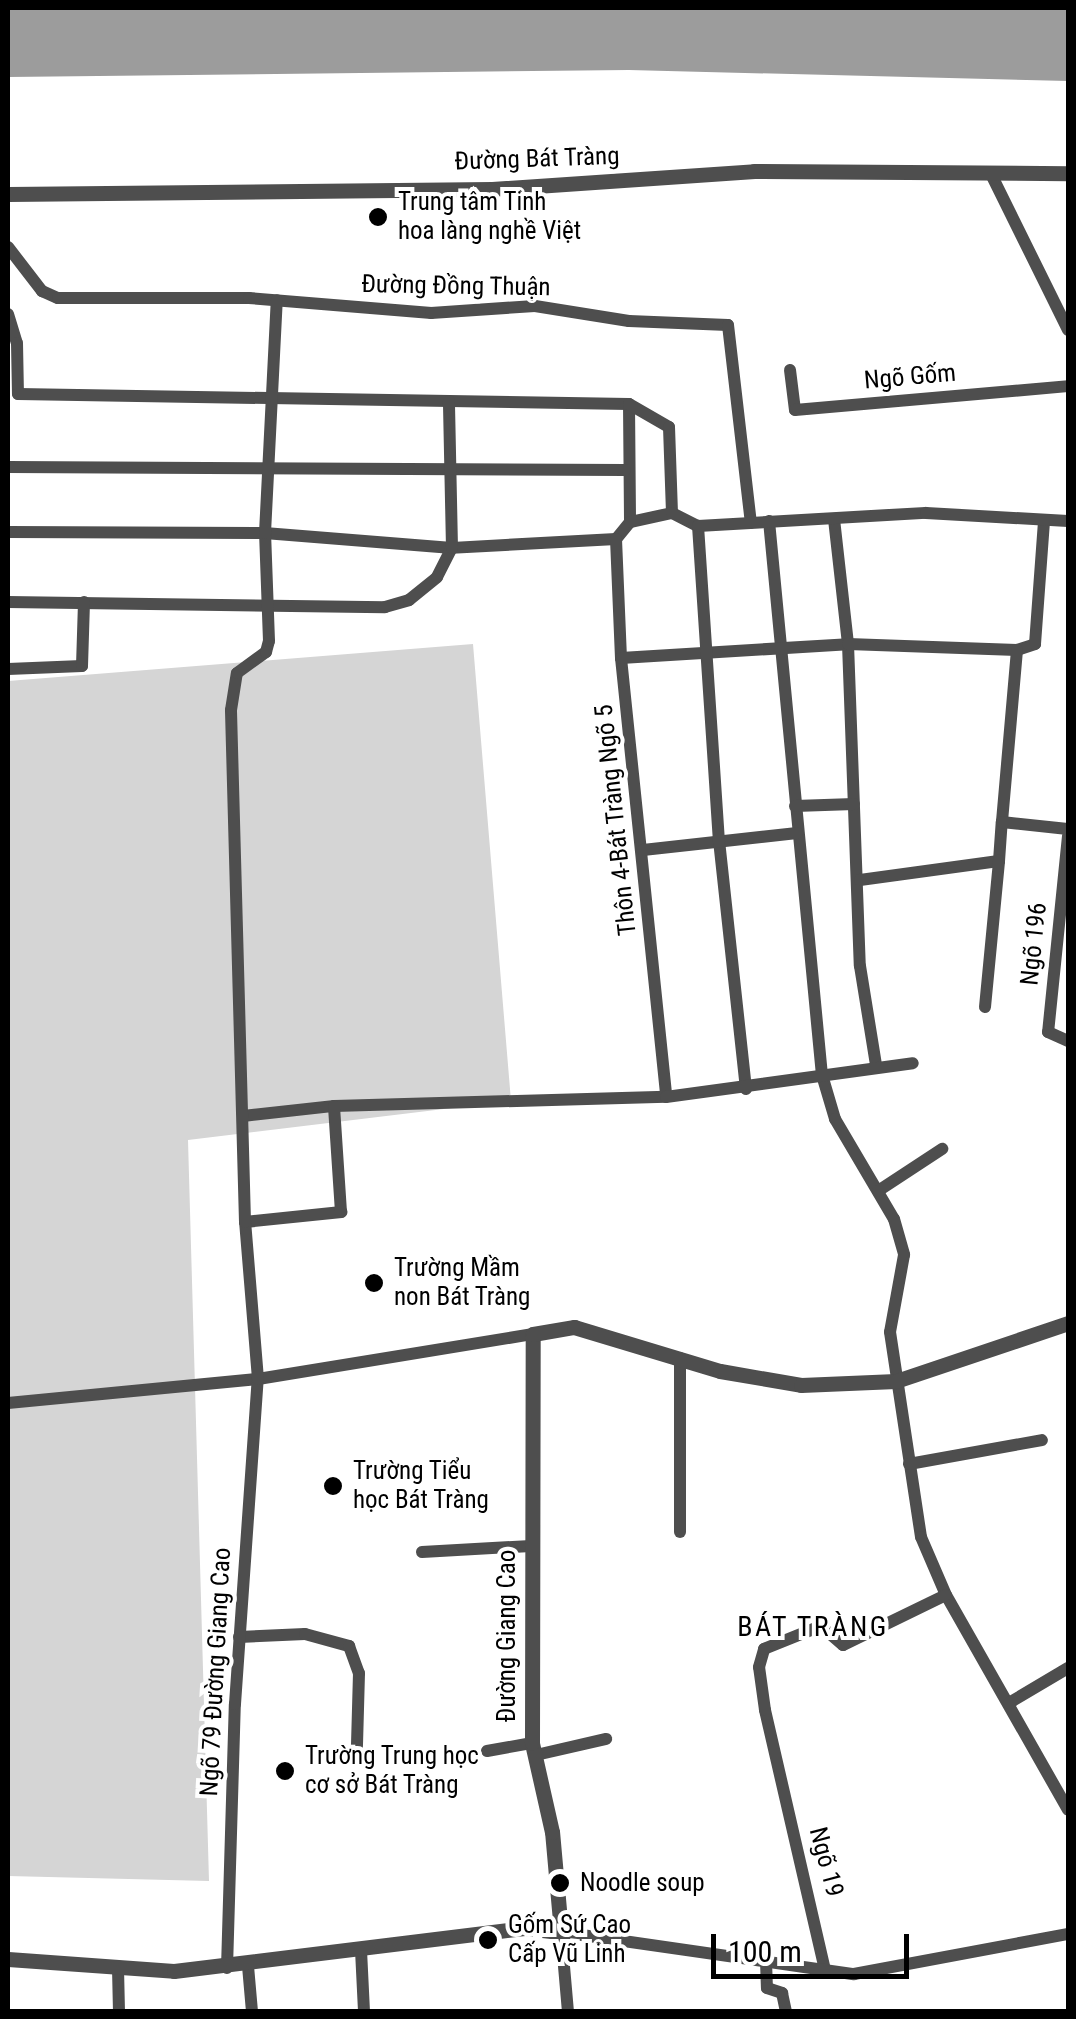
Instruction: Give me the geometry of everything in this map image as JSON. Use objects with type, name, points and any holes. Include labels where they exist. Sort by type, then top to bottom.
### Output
[{"type":"street","name":"Đường Bát Tràng","points":[[8,194],[492,189],[754,171],[1068,173]]},
{"type":"street","points":[[991,174],[1068,330]]},
{"type":"street","name":"Đường Đồng Thuận","points":[[8,247],[42,291],[58,298],[277,300],[431,314],[536,306],[629,321],[728,324],[751,523]]},
{"type":"street","name":"Ngõ 79 Đường Giang Cao","points":[[226,1968],[239,1636],[258,1380],[245,1222],[231,710],[238,673],[266,652],[268,468],[277,300]]},
{"type":"street","points":[[8,314],[17,343],[13,394],[629,404],[669,428],[672,514]]},
{"type":"street","name":"Ngõ Gốm","points":[[790,370],[795,410],[1068,386]]},
{"type":"street","points":[[8,602],[401,603],[437,578],[452,548],[449,401]]},
{"type":"street","points":[[629,404],[625,470],[630,522]]},
{"type":"street","points":[[8,467],[625,470]]},
{"type":"street","points":[[8,532],[266,533],[452,548],[616,539],[630,522],[672,514],[698,526],[926,513],[1068,522]]},
{"type":"street","points":[[834,520],[848,644],[860,880],[860,966],[876,1065]]},
{"type":"street","points":[[621,658],[778,646],[848,644],[1017,650],[1036,644],[1044,520]]},
{"type":"street","points":[[769,521],[822,1076],[836,1119],[878,1191],[904,1255],[891,1316],[896,1381],[921,1537],[946,1596],[1068,1810]]},
{"type":"street","points":[[698,526],[703,650],[719,842],[746,1089]]},
{"type":"street","name":"Thôn 4-Bát Tràng Ngõ 5","points":[[616,539],[621,658],[666,1097]]},
{"type":"street","points":[[8,669],[82,666],[84,602]]},
{"type":"street","points":[[986,1008],[1017,650]]},
{"type":"street","points":[[795,806],[854,804]]},
{"type":"street","points":[[1002,822],[1068,832]]},
{"type":"street","name":"Ngõ 196","points":[[1068,832],[1048,1032],[1068,1040]]},
{"type":"street","points":[[643,850],[797,833]]},
{"type":"street","points":[[860,880],[998,861]]},
{"type":"street","points":[[243,1116],[334,1106],[666,1097],[746,1089],[876,1065],[913,1063]]},
{"type":"street","points":[[245,1222],[341,1212],[334,1106]]},
{"type":"street","points":[[878,1191],[942,1150]]},
{"type":"street","points":[[8,1403],[258,1380],[574,1328],[680,1358],[801,1385],[896,1381],[1068,1322]]},
{"type":"street","name":"Đường Giang Cao","points":[[533,1334],[534,1749],[552,1832],[561,1932]]},
{"type":"street","points":[[680,1358],[680,1532]]},
{"type":"street","points":[[909,1464],[1042,1440]]},
{"type":"street","points":[[422,1552],[531,1546]]},
{"type":"street","name":"Ngõ 19","points":[[825,1970],[777,1767],[759,1668],[764,1649],[821,1626],[843,1645],[946,1596]]},
{"type":"street","points":[[239,1636],[305,1634],[349,1646],[360,1673],[357,1746]]},
{"type":"street","points":[[1009,1704],[1068,1668]]},
{"type":"street","points":[[487,1751],[606,1739]]},
{"type":"street","points":[[8,1958],[118,1968],[226,1968],[526,1928],[854,1974],[1068,1934]]},
{"type":"street","points":[[561,1932],[568,2012]]},
{"type":"street","points":[[360,1950],[364,2012]]},
{"type":"street","points":[[766,1961],[767,1988],[782,1993],[786,2012]]},
{"type":"street","points":[[248,1966],[252,2012]]},
{"type":"street","points":[[118,1968],[119,2012]]},
{"type":"shaded area","points":[[8,8],[1068,8],[1068,81],[629,70],[8,77]]},
{"type":"shaded area","points":[[473,644],[511,1101],[188,1140],[209,1881],[8,1876],[8,681]]},
{"type":"place","name":"Trung tâm Tinh hoa làng nghề Việt","points":[[378,217]]},
{"type":"place","name":"Trường Mầm non Bát Tràng","points":[[374,1283]]},
{"type":"place","name":"Trường Tiểu học Bát Tràng","points":[[333,1486]]},
{"type":"place","name":"Trường Trung học cơ sở Bát Tràng","points":[[285,1771]]},
{"type":"place","name":"Noodle soup","points":[[560,1883]]},
{"type":"place","name":"Gốm Sứ Cao Cấp Vũ Linh","points":[[488,1940]]},
{"type":"district","name":"BÁT TRÀNG","points":[[813,1627]]}]
